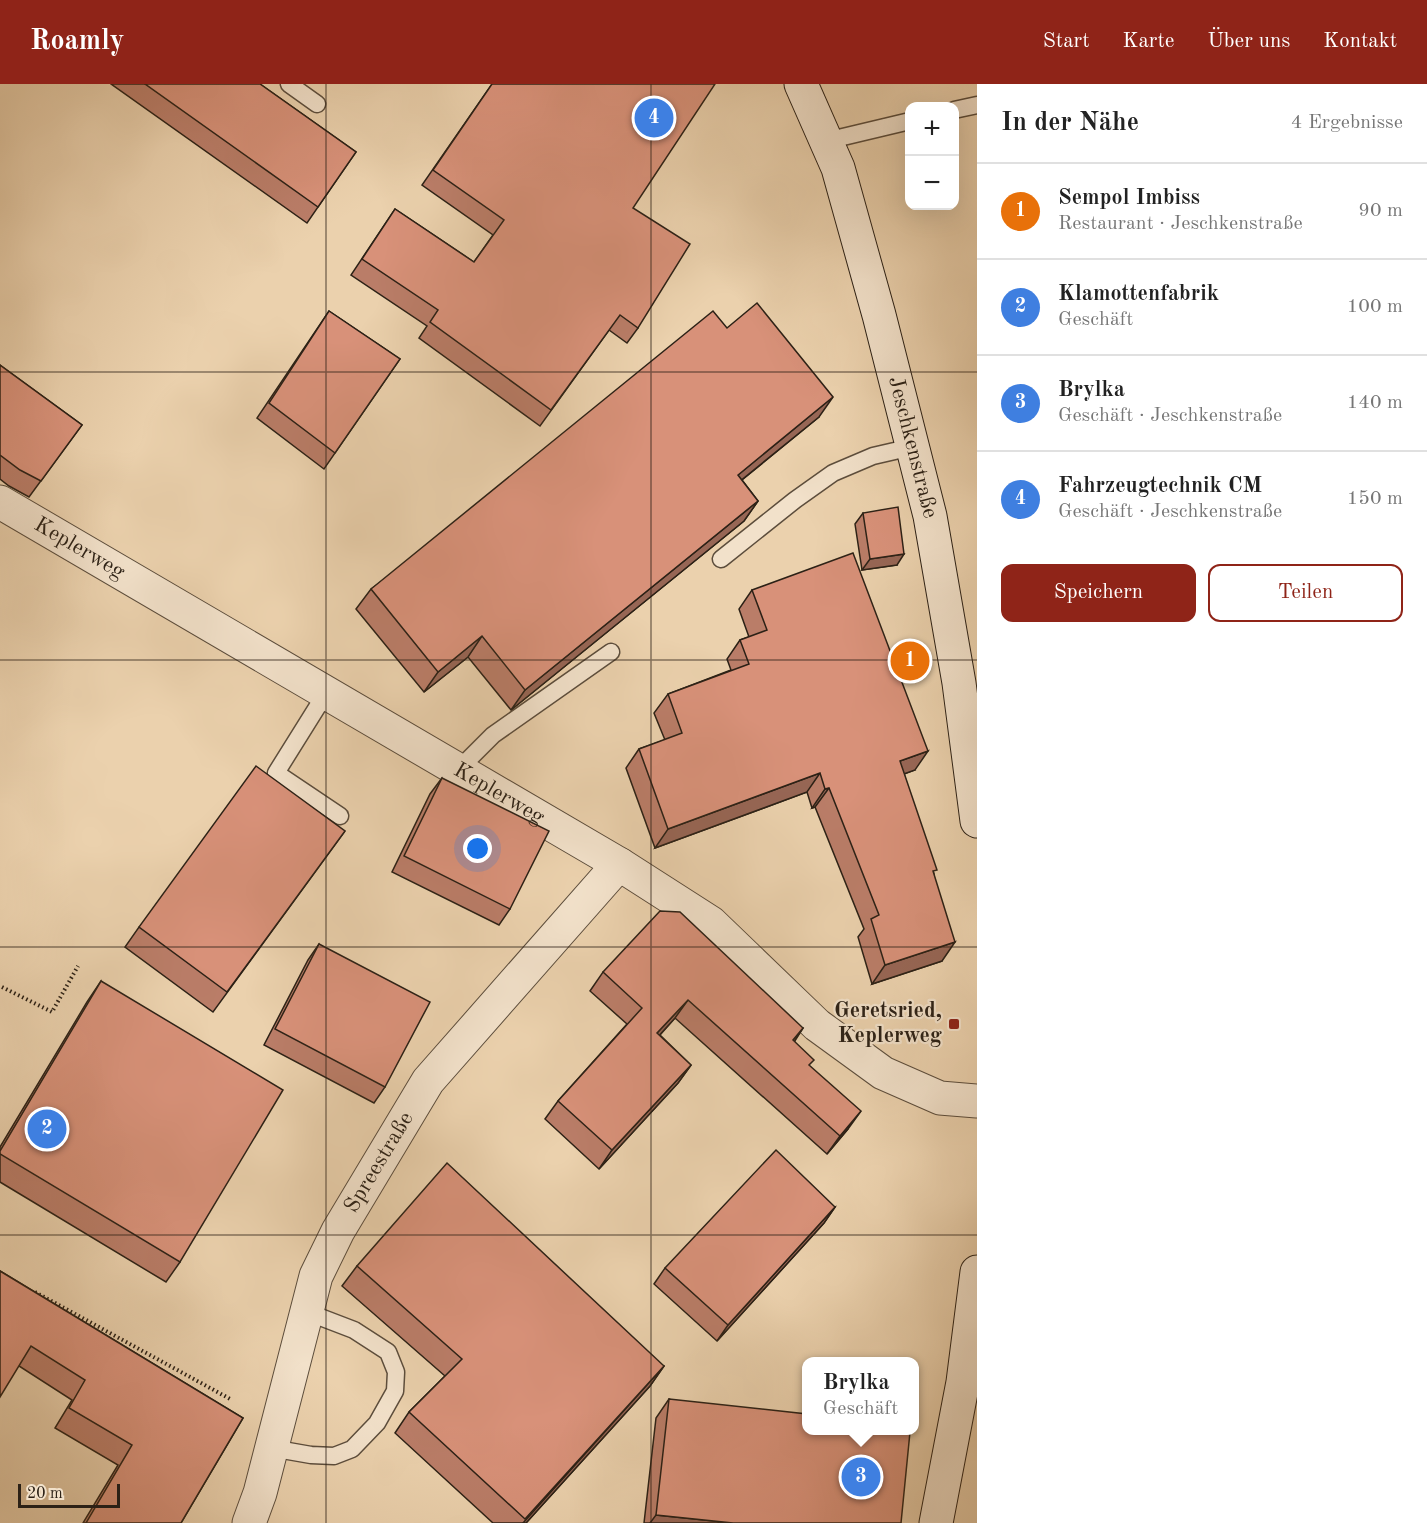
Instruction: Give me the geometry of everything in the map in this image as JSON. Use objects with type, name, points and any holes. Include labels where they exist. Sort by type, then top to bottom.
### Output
[{"type":"street","name":"Jeschkenstraße","points":[[801,84],[838,168],[930,516],[959,683],[977,821]]},
{"type":"street","name":"Keplerweg","points":[[4,514],[326,693],[619,864],[711,923],[816,1025],[884,1073],[940,1098],[977,1101]]},
{"type":"street","name":"Spreestraße","points":[[249,1523],[260,1493],[316,1276],[338,1231],[428,1081],[619,864]]},
{"type":"street","points":[[936,1523],[963,1382],[977,1272]]},
{"type":"lane","points":[[289,84],[317,104]]},
{"type":"lane","points":[[959,109],[977,105]]},
{"type":"lane","points":[[826,141],[905,122]]},
{"type":"lane","points":[[721,559],[833,473],[873,456],[912,447]]},
{"type":"lane","points":[[458,770],[493,735],[611,652]]},
{"type":"lane","points":[[326,693],[276,773],[340,816]]},
{"type":"lane","points":[[271,1448],[311,1455],[334,1456],[352,1449],[377,1423],[395,1391],[396,1372],[388,1352],[354,1330],[307,1312]]},
{"type":"path","points":[[2,987],[52,1012],[78,966]]},
{"type":"path","points":[[30,1290],[232,1400]]},
{"type":"building","points":[[145,84],[260,84],[356,152],[318,207]]},
{"type":"building","points":[[492,84],[715,84],[633,208],[690,244],[638,328],[620,315],[551,410],[430,322],[438,310],[362,259],[395,209],[474,262],[504,220],[433,170]]},
{"type":"building","points":[[757,303],[833,397],[738,475],[758,501],[525,690],[482,636],[438,672],[371,589],[713,311],[727,328]]},
{"type":"building","points":[[329,311],[400,359],[335,453],[269,403]]},
{"type":"building","points":[[0,365],[82,425],[41,481],[20,470],[0,455]]},
{"type":"building","points":[[898,507],[904,554],[870,559],[863,513]]},
{"type":"building","points":[[853,553],[928,751],[900,761],[937,870],[933,871],[955,942],[885,965],[871,919],[879,915],[829,788],[825,789],[820,773],[668,829],[639,749],[682,733],[668,694],[749,664],[740,640],[767,630],[752,590]]},
{"type":"building","points":[[256,766],[345,831],[227,992],[139,927]]},
{"type":"building","points":[[442,778],[549,831],[510,909],[404,856]]},
{"type":"building","points":[[660,911],[680,912],[803,1028],[793,1040],[814,1060],[809,1065],[861,1111],[840,1136],[688,1000],[657,1033],[691,1065],[612,1150],[558,1101],[642,1008],[603,972]]},
{"type":"building","points":[[319,944],[430,1002],[385,1087],[275,1029]]},
{"type":"building","points":[[101,981],[283,1090],[180,1262],[0,1154]]},
{"type":"building","points":[[776,1150],[835,1207],[728,1325],[665,1268]]},
{"type":"building","points":[[447,1163],[664,1366],[525,1519],[409,1412],[462,1359],[357,1266]]},
{"type":"building","points":[[0,1271],[243,1418],[181,1523],[86,1523],[132,1445],[69,1408],[85,1380],[31,1346],[0,1397]]},
{"type":"building","points":[[669,1399],[802,1413],[802,1435],[910,1435],[901,1523],[733,1523],[656,1515]]},
{"type":"place","name":"Fahrzeugtechnik CM","points":[[654,118]]},
{"type":"place","name":"Sempol Imbiss","points":[[910,661]]},
{"type":"place","name":"Geretsried, Keplerweg","points":[[954,1024]]},
{"type":"place","name":"Klamottenfabrik","points":[[47,1129]]},
{"type":"place","name":"Brylka","points":[[861,1477]]}]
